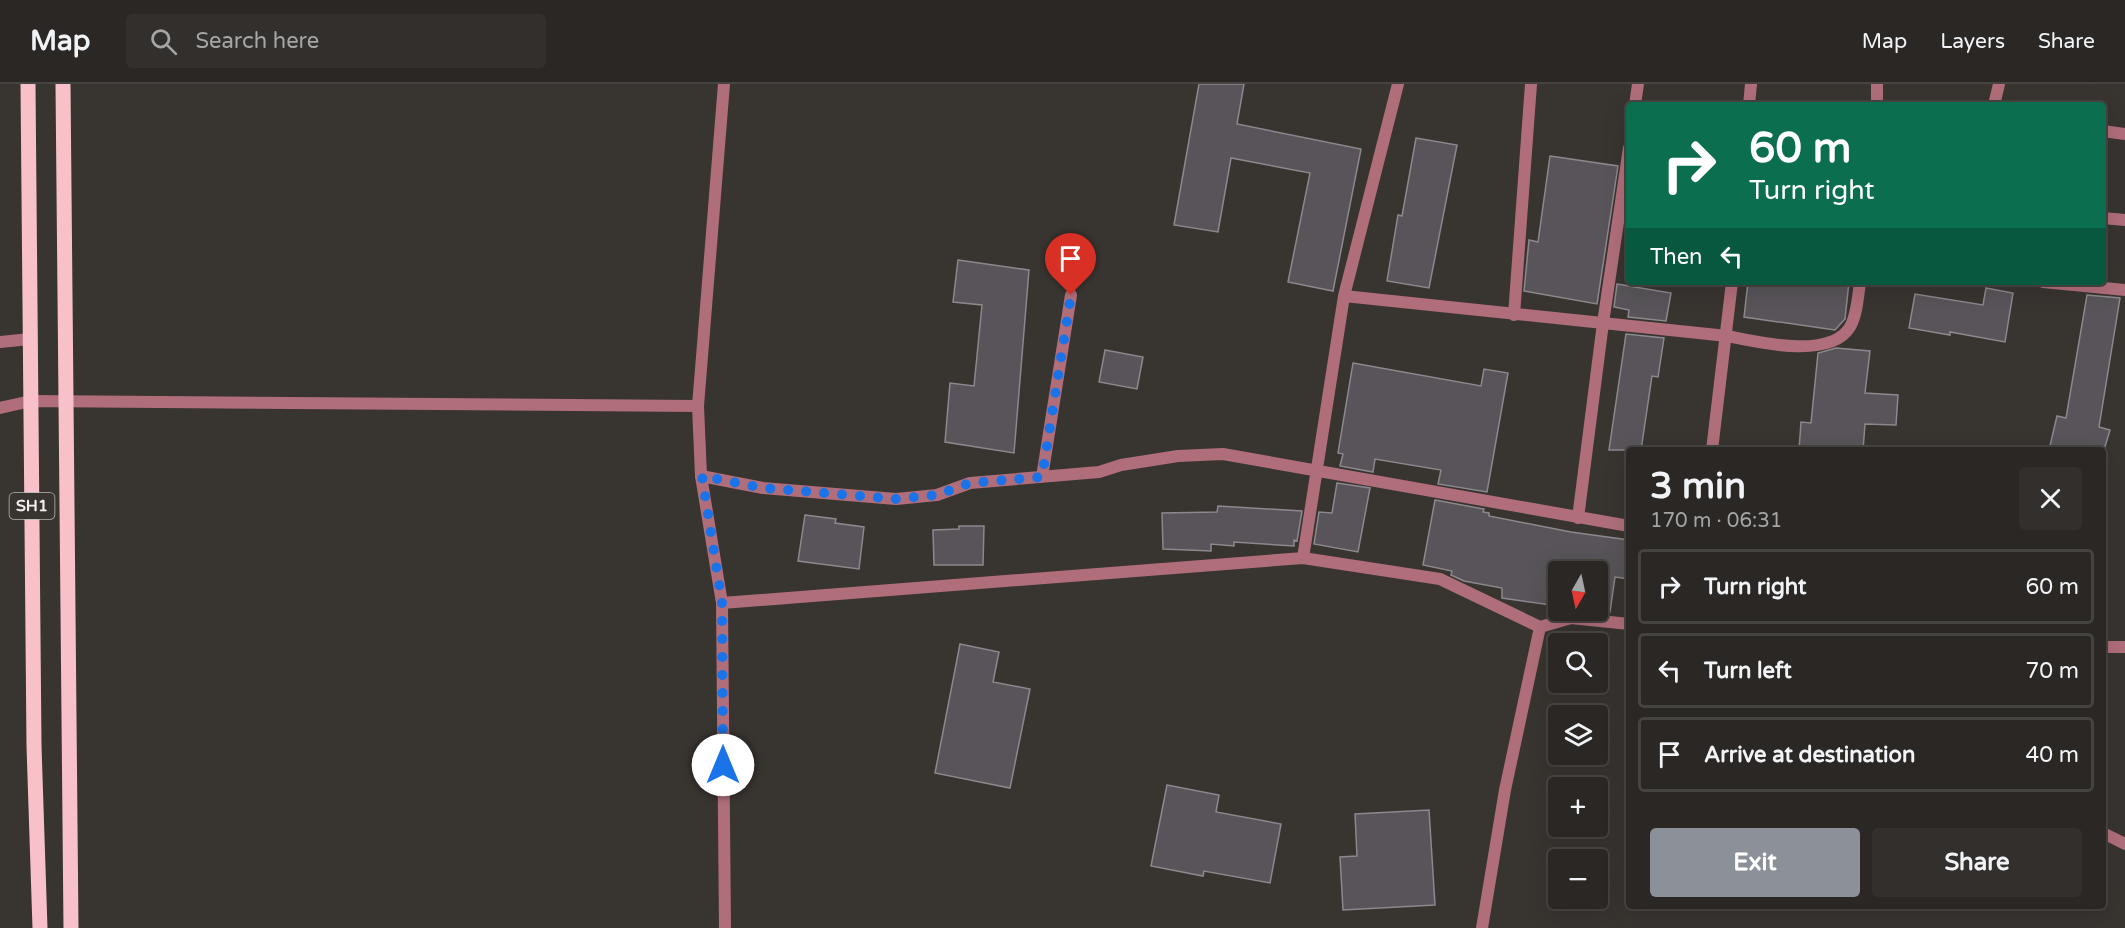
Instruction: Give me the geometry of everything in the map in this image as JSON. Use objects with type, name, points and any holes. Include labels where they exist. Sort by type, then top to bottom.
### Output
[{"type":"main road","name":"SH1","points":[[28,84],[34,746],[40,928]]},
{"type":"main road","points":[[63,84],[64,401],[71,928]]},
{"type":"street","points":[[724,84],[698,406],[702,476],[722,603],[725,928]]},
{"type":"street","points":[[1303,558],[1344,296],[1398,84]]},
{"type":"street","points":[[1514,315],[1531,84]]},
{"type":"street","points":[[1635,102],[1638,84]]},
{"type":"street","points":[[1749,102],[1751,84]]},
{"type":"street","points":[[1877,84],[1877,102]]},
{"type":"street","points":[[1995,102],[1999,84]]},
{"type":"street","points":[[2106,131],[2125,134]]},
{"type":"street","points":[[1578,518],[1626,168]]},
{"type":"street","points":[[2106,218],[2125,220]]},
{"type":"street","points":[[1712,447],[1732,285]]},
{"type":"street","points":[[1344,296],[1727,336],[1788,347],[1815,345],[1837,338],[1850,327],[1858,301],[1860,285]]},
{"type":"street","points":[[2074,285],[2125,290]]},
{"type":"street","points":[[1042,477],[1071,295]]},
{"type":"street","points":[[0,342],[30,339]]},
{"type":"street","points":[[0,408],[32,401],[698,406]]},
{"type":"street","points":[[702,476],[763,488],[896,499],[937,495],[970,483],[1099,472],[1121,465],[1178,456],[1223,454],[1316,468],[1626,526]]},
{"type":"street","points":[[722,603],[1303,558],[1440,579],[1540,627],[1571,618],[1626,624]]},
{"type":"street","points":[[1482,928],[1505,790],[1540,627]]},
{"type":"street","points":[[2106,647],[2125,647]]},
{"type":"street","points":[[2106,834],[2125,844]]},
{"type":"building","points":[[1199,84],[1244,84],[1237,124],[1361,149],[1333,291],[1288,282],[1310,173],[1231,158],[1218,232],[1174,225]]},
{"type":"building","points":[[1416,138],[1457,145],[1429,288],[1387,281],[1398,215],[1402,216]]},
{"type":"building","points":[[1550,156],[1618,166],[1597,304],[1524,291],[1529,240],[1538,242]]},
{"type":"building","points":[[958,260],[1029,270],[1014,453],[945,442],[950,383],[974,386],[982,305],[953,302]]},
{"type":"building","points":[[1617,284],[1671,293],[1666,321],[1628,317],[1629,310],[1614,307]]},
{"type":"building","points":[[1748,285],[1849,285],[1845,319],[1835,330],[1744,317]]},
{"type":"building","points":[[1986,288],[2013,293],[2005,342],[1950,332],[1950,335],[1909,328],[1915,294],[1983,305]]},
{"type":"building","points":[[2087,295],[2120,298],[2099,427],[2110,430],[2105,447],[2050,447],[2057,416],[2066,418]]},
{"type":"building","points":[[1626,334],[1664,338],[1658,377],[1652,376],[1641,447],[1609,450]]},
{"type":"building","points":[[1836,348],[1870,351],[1865,393],[1898,395],[1896,425],[1865,424],[1863,447],[1799,447],[1801,422],[1811,423],[1818,353]]},
{"type":"building","points":[[1105,350],[1143,357],[1137,389],[1099,382]]},
{"type":"building","points":[[1353,363],[1481,386],[1484,369],[1508,373],[1487,492],[1438,484],[1441,470],[1375,459],[1373,472],[1340,466],[1343,454],[1338,453]]},
{"type":"building","points":[[1337,483],[1370,488],[1358,552],[1314,544],[1319,512],[1332,513]]},
{"type":"building","points":[[1435,500],[1484,509],[1483,512],[1489,513],[1489,516],[1571,532],[1626,540],[1626,579],[1615,577],[1610,612],[1608,612],[1608,561],[1548,561],[1548,605],[1502,598],[1502,588],[1464,581],[1451,575],[1452,571],[1423,565]]},
{"type":"building","points":[[1218,506],[1302,511],[1297,541],[1294,540],[1294,546],[1234,542],[1234,546],[1211,544],[1211,551],[1163,549],[1162,513],[1217,512]]},
{"type":"building","points":[[805,515],[836,519],[835,523],[864,527],[859,569],[798,561]]},
{"type":"building","points":[[959,526],[984,526],[983,565],[934,565],[933,530],[959,529]]},
{"type":"building","points":[[960,644],[999,652],[993,682],[1030,689],[1010,788],[935,773]]},
{"type":"building","points":[[1167,785],[1219,795],[1216,812],[1281,824],[1270,883],[1204,871],[1203,876],[1151,866]]},
{"type":"building","points":[[1429,810],[1435,905],[1343,910],[1340,857],[1357,856],[1355,814]]},
{"type":"route","points":[[723,765],[722,603],[702,476],[763,488],[896,499],[937,495],[970,483],[1042,477],[1071,295]]}]
